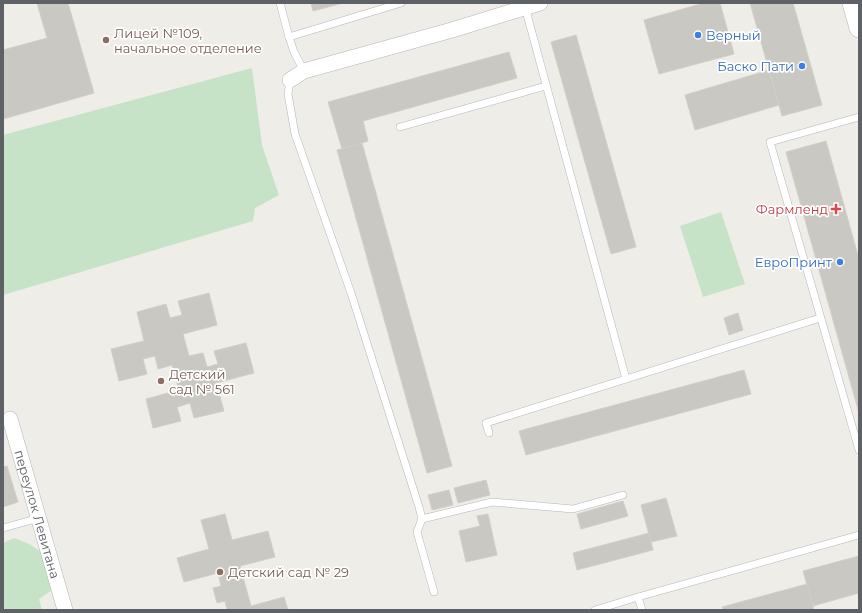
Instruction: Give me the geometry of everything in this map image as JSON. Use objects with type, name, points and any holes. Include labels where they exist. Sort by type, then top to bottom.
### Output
[{"type":"street","points":[[290,80],[304,71],[452,30],[540,3]]},
{"type":"street","points":[[852,3],[859,28]]},
{"type":"street","name":"переулок Левитана","points":[[10,419],[65,610]]},
{"type":"lane","points":[[280,3],[294,52],[304,71]]},
{"type":"lane","points":[[289,37],[401,3]]},
{"type":"lane","points":[[525,7],[626,379]]},
{"type":"lane","points":[[290,80],[288,94],[295,134],[351,293],[422,519],[417,532],[434,592]]},
{"type":"lane","points":[[400,127],[546,86]]},
{"type":"lane","points":[[859,117],[770,142],[859,450]]},
{"type":"lane","points":[[490,433],[486,422],[820,318]]},
{"type":"lane","points":[[422,519],[492,502],[572,509],[624,494]]},
{"type":"lane","points":[[3,528],[38,518]]},
{"type":"lane","points":[[595,610],[859,535]]},
{"type":"lane","points":[[638,597],[642,610]]},
{"type":"green space","points":[[252,68],[262,145],[279,195],[255,208],[253,221],[3,295],[3,135]]},
{"type":"green space","points":[[721,212],[745,284],[703,297],[680,226]]},
{"type":"green space","points":[[14,538],[29,544],[43,553],[52,590],[39,599],[42,610],[3,610],[3,543]]},
{"type":"building","points":[[37,3],[68,3],[94,93],[3,119],[3,50],[47,38]]},
{"type":"building","points":[[311,3],[343,3],[313,11]]},
{"type":"building","points":[[704,3],[720,3],[734,54],[659,74],[644,20]]},
{"type":"building","points":[[750,3],[793,3],[822,105],[782,116]]},
{"type":"building","points":[[576,35],[636,247],[611,254],[551,42]]},
{"type":"building","points":[[509,52],[517,78],[363,121],[368,141],[342,149],[328,102]]},
{"type":"building","points":[[769,70],[779,105],[695,130],[685,95]]},
{"type":"building","points":[[826,141],[859,259],[859,413],[786,152]]},
{"type":"building","points":[[362,143],[452,466],[427,473],[337,150]]},
{"type":"building","points":[[209,293],[217,325],[183,334],[189,356],[203,353],[207,367],[218,364],[214,351],[246,343],[254,373],[216,383],[224,411],[194,418],[190,403],[177,407],[181,421],[153,428],[146,399],[179,390],[172,365],[158,369],[155,356],[143,359],[147,374],[119,381],[111,349],[144,341],[137,312],[166,304],[170,318],[182,315],[178,301]]},
{"type":"building","points":[[738,313],[743,330],[729,335],[724,318]]},
{"type":"building","points":[[744,370],[751,394],[526,455],[519,431]]},
{"type":"building","points":[[7,466],[18,502],[3,507],[3,467]]},
{"type":"building","points":[[486,480],[490,495],[458,503],[454,488]]},
{"type":"building","points":[[449,490],[453,505],[432,510],[428,495]]},
{"type":"building","points":[[666,498],[677,536],[651,542],[641,505]]},
{"type":"building","points":[[623,501],[628,516],[581,529],[577,514]]},
{"type":"building","points":[[225,514],[232,540],[268,531],[275,557],[240,566],[251,606],[284,597],[288,610],[227,610],[225,601],[217,603],[213,588],[221,586],[218,573],[184,582],[177,558],[209,549],[201,520]]},
{"type":"building","points":[[488,514],[497,555],[466,562],[459,531],[480,526],[477,516]]},
{"type":"building","points":[[649,533],[653,550],[577,570],[573,553]]},
{"type":"building","points":[[859,556],[859,593],[813,606],[803,571]]},
{"type":"building","points":[[807,584],[814,610],[723,610],[722,607]]},
{"type":"place","name":"Верный","points":[[698,35]]},
{"type":"place","name":"Лицей №109, начальное отделение","points":[[106,40]]},
{"type":"place","name":"Баско Пати","points":[[802,66]]},
{"type":"place","name":"Фармленд","points":[[836,209]]},
{"type":"place","name":"ЕвроПринт","points":[[840,262]]},
{"type":"place","name":"Детский сад № 561","points":[[161,381]]},
{"type":"place","name":"Детский сад № 29","points":[[220,572]]}]
